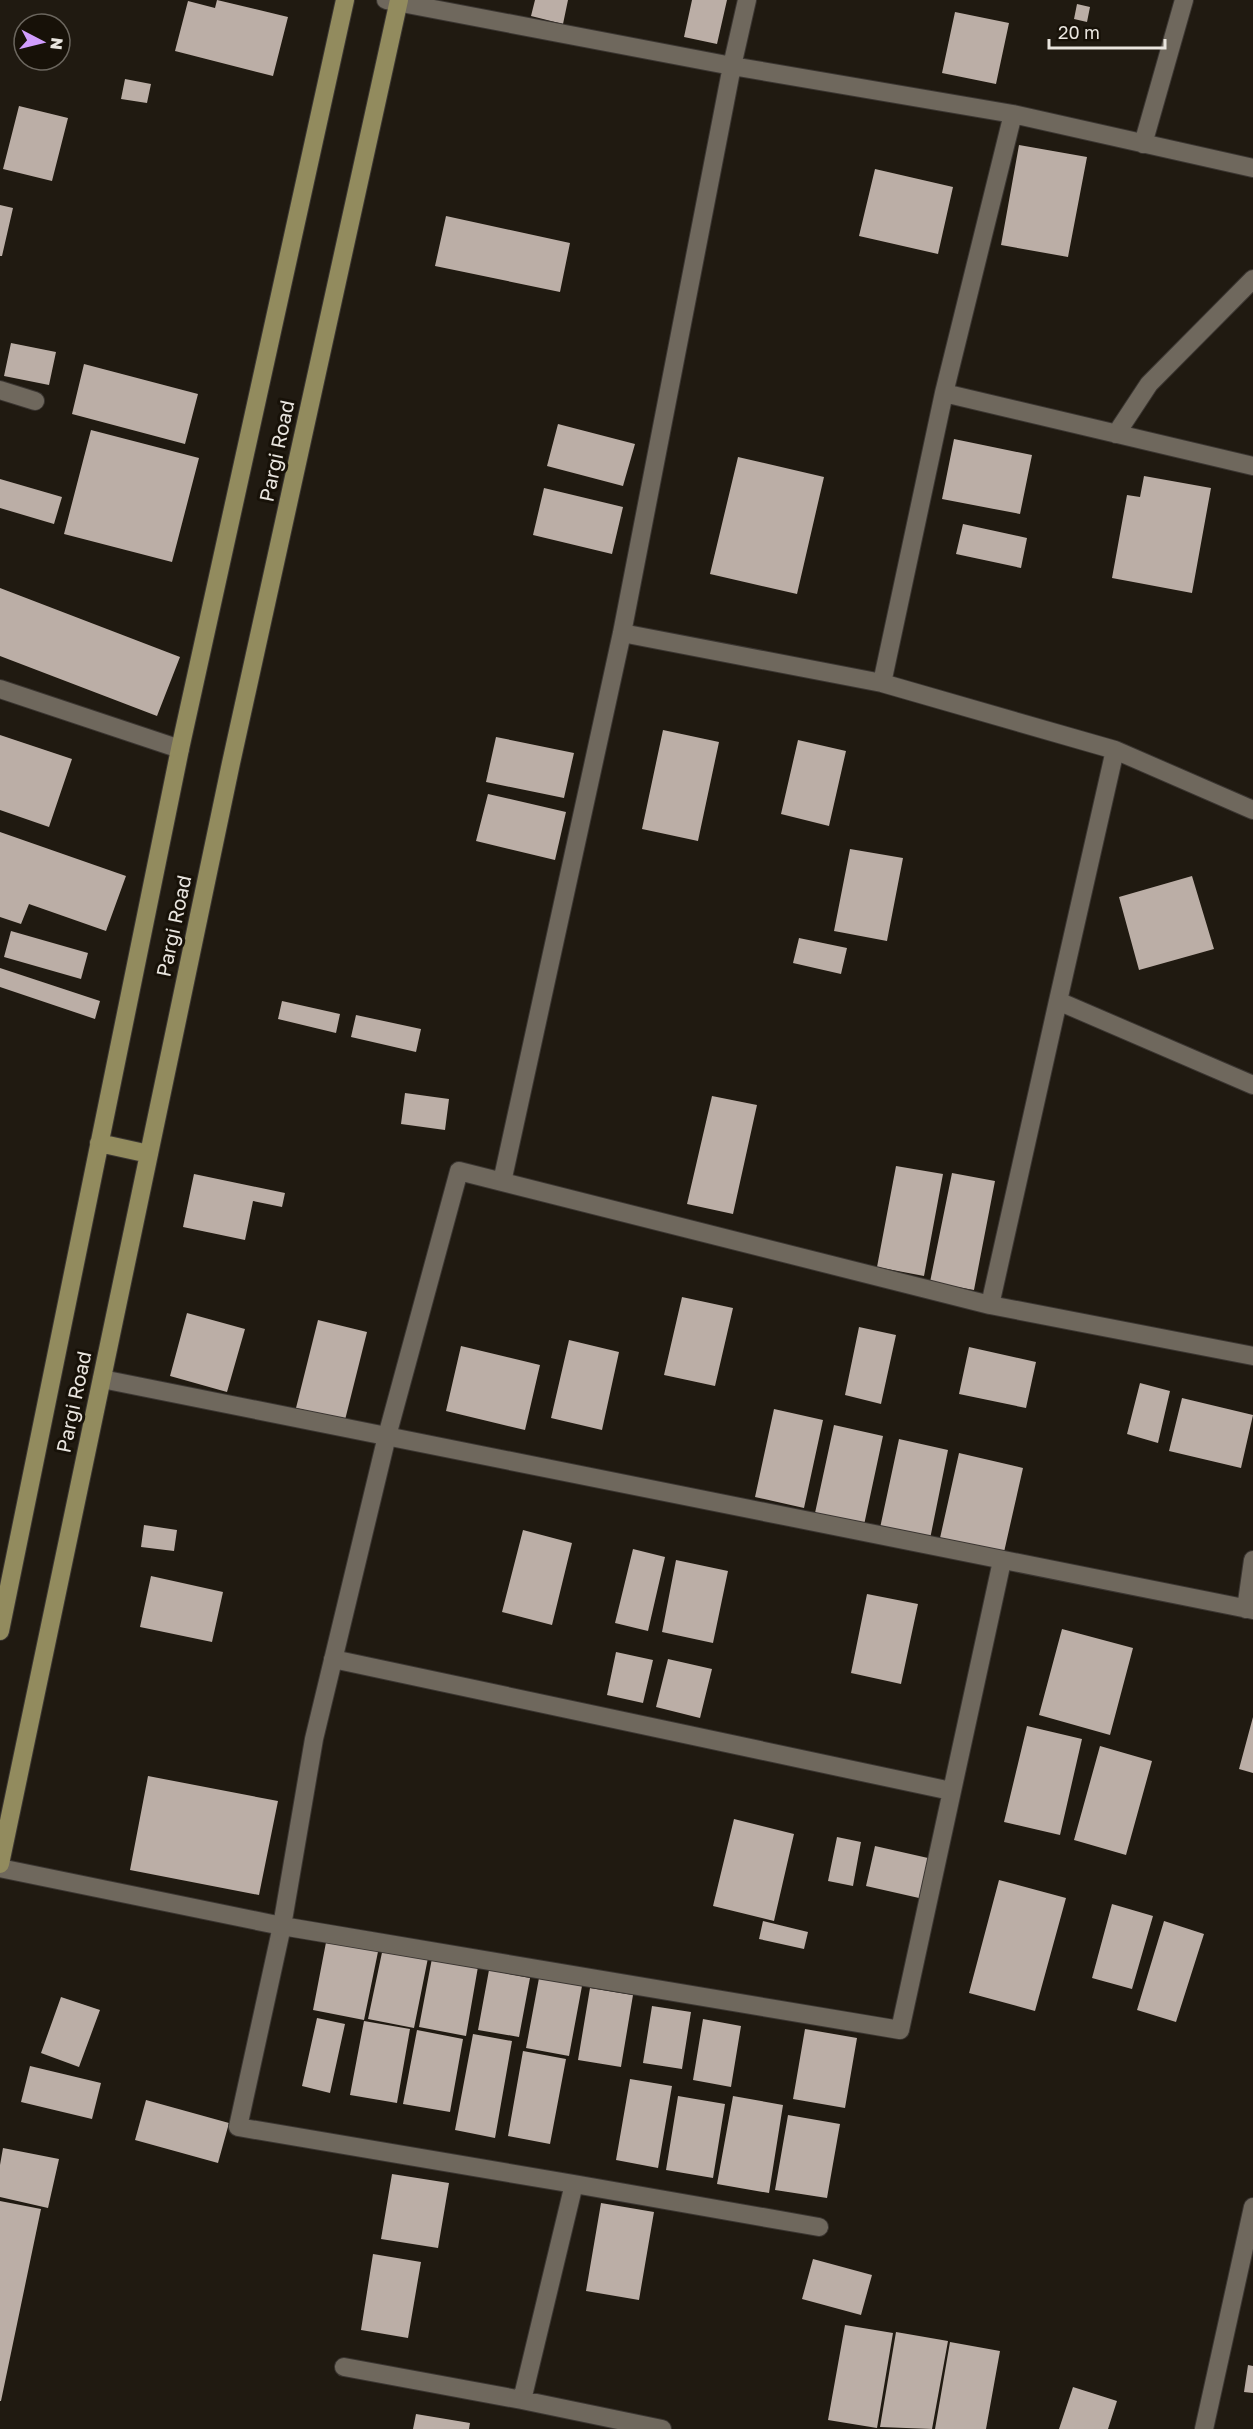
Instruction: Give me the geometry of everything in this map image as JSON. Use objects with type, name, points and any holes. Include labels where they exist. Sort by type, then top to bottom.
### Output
[{"type":"main road","name":"Pargi Road","points":[[0,1631],[180,749],[345,0]]},
{"type":"main road","name":"Pargi Road","points":[[0,1866],[231,763],[395,1]]},
{"type":"main road","points":[[99,1143],[149,1154]]},
{"type":"street","points":[[502,1182],[622,633],[732,66],[747,0]]},
{"type":"street","points":[[1143,144],[1184,0]]},
{"type":"street","points":[[395,1],[732,66],[1013,114],[1253,168]]},
{"type":"street","points":[[882,683],[944,393],[1013,114]]},
{"type":"street","points":[[1116,434],[1149,384],[1253,279]]},
{"type":"street","points":[[0,390],[35,401]]},
{"type":"street","points":[[944,393],[1253,466]]},
{"type":"street","points":[[622,633],[882,683],[1115,750],[1253,810]]},
{"type":"street","points":[[0,689],[180,749]]},
{"type":"street","points":[[990,1305],[1115,750]]},
{"type":"street","points":[[1058,1001],[1253,1085]]},
{"type":"street","points":[[819,2227],[238,2127],[282,1926],[314,1739],[387,1436],[459,1171],[990,1305],[1253,1356]]},
{"type":"street","points":[[102,1379],[1250,1609],[1253,1560]]},
{"type":"street","points":[[0,1866],[282,1926],[900,2030],[1002,1561]]},
{"type":"street","points":[[333,1659],[951,1791]]},
{"type":"street","points":[[522,2400],[574,2184]]},
{"type":"street","points":[[1204,2429],[1253,2207]]},
{"type":"street","points":[[344,2367],[662,2429]]},
{"type":"building","points":[[217,0],[288,17],[273,76],[175,51],[188,1],[215,8]]},
{"type":"building","points":[[535,0],[568,0],[563,24],[531,16]]},
{"type":"building","points":[[692,0],[727,0],[717,44],[684,37]]},
{"type":"building","points":[[1077,4],[1090,7],[1087,22],[1074,19]]},
{"type":"building","points":[[955,12],[1009,23],[996,84],[942,73]]},
{"type":"building","points":[[125,79],[151,84],[147,103],[121,99]]},
{"type":"building","points":[[19,106],[68,118],[52,181],[3,169]]},
{"type":"building","points":[[1019,145],[1087,157],[1068,257],[1001,245]]},
{"type":"building","points":[[875,169],[953,187],[938,254],[859,236]]},
{"type":"building","points":[[0,205],[13,208],[2,256],[0,256]]},
{"type":"building","points":[[446,216],[570,243],[560,292],[435,266]]},
{"type":"building","points":[[11,343],[56,352],[49,385],[4,376]]},
{"type":"building","points":[[84,364],[198,394],[185,444],[72,414]]},
{"type":"building","points":[[558,424],[635,444],[623,486],[547,466]]},
{"type":"building","points":[[91,430],[199,458],[172,562],[64,534]]},
{"type":"building","points":[[954,439],[1032,455],[1020,514],[942,499]]},
{"type":"building","points":[[738,457],[824,477],[797,594],[710,574]]},
{"type":"building","points":[[1144,476],[1211,488],[1192,593],[1112,578],[1127,495],[1140,497]]},
{"type":"building","points":[[0,479],[62,497],[54,524],[0,508]]},
{"type":"building","points":[[544,488],[623,507],[612,554],[533,535]]},
{"type":"building","points":[[963,524],[1027,538],[1021,568],[956,554]]},
{"type":"building","points":[[0,588],[180,657],[157,716],[0,656]]},
{"type":"building","points":[[663,730],[719,742],[698,841],[642,829]]},
{"type":"building","points":[[0,735],[72,759],[49,827],[0,810]]},
{"type":"building","points":[[496,737],[574,753],[564,798],[486,782]]},
{"type":"building","points":[[798,740],[846,751],[829,826],[781,814]]},
{"type":"building","points":[[488,794],[566,812],[555,860],[476,841]]},
{"type":"building","points":[[0,832],[126,876],[106,931],[29,904],[21,924],[0,917]]},
{"type":"building","points":[[850,849],[903,858],[887,941],[834,931]]},
{"type":"building","points":[[1192,876],[1214,949],[1139,970],[1119,897]]},
{"type":"building","points":[[11,931],[88,953],[81,979],[4,957]]},
{"type":"building","points":[[799,938],[847,948],[841,974],[793,963]]},
{"type":"building","points":[[0,968],[100,1001],[95,1019],[0,987]]},
{"type":"building","points":[[282,1001],[340,1014],[336,1033],[278,1019]]},
{"type":"building","points":[[356,1015],[421,1029],[416,1052],[351,1037]]},
{"type":"building","points":[[405,1093],[449,1099],[445,1130],[401,1124]]},
{"type":"building","points":[[712,1096],[757,1105],[733,1214],[687,1204]]},
{"type":"building","points":[[896,1166],[943,1174],[924,1276],[877,1267]]},
{"type":"building","points":[[952,1173],[995,1181],[974,1290],[930,1282]]},
{"type":"building","points":[[194,1174],[285,1193],[282,1207],[253,1201],[245,1240],[183,1227]]},
{"type":"building","points":[[682,1297],[733,1308],[715,1386],[664,1375]]},
{"type":"building","points":[[187,1313],[245,1329],[227,1392],[170,1376]]},
{"type":"building","points":[[318,1320],[367,1332],[345,1420],[296,1408]]},
{"type":"building","points":[[859,1327],[896,1335],[881,1404],[845,1395]]},
{"type":"building","points":[[569,1340],[619,1352],[602,1430],[551,1418]]},
{"type":"building","points":[[461,1346],[540,1365],[525,1430],[446,1411]]},
{"type":"building","points":[[969,1347],[1036,1362],[1026,1408],[959,1394]]},
{"type":"building","points":[[1140,1383],[1170,1391],[1158,1443],[1127,1434]]},
{"type":"building","points":[[1182,1398],[1253,1415],[1241,1468],[1169,1451]]},
{"type":"building","points":[[774,1409],[823,1420],[804,1508],[755,1497]]},
{"type":"building","points":[[834,1425],[883,1436],[864,1525],[815,1513]]},
{"type":"building","points":[[899,1439],[948,1450],[930,1539],[880,1528]]},
{"type":"building","points":[[959,1453],[1023,1468],[1002,1561],[938,1547]]},
{"type":"building","points":[[144,1525],[177,1530],[174,1551],[141,1547]]},
{"type":"building","points":[[523,1530],[572,1543],[552,1625],[502,1612]]},
{"type":"building","points":[[633,1549],[665,1557],[648,1631],[615,1623]]},
{"type":"building","points":[[676,1560],[728,1571],[713,1643],[662,1632]]},
{"type":"building","points":[[151,1576],[223,1592],[212,1642],[140,1627]]},
{"type":"building","points":[[867,1594],[918,1604],[901,1684],[851,1673]]},
{"type":"building","points":[[1062,1629],[1133,1648],[1110,1735],[1039,1715]]},
{"type":"building","points":[[616,1652],[653,1660],[643,1703],[607,1695]]},
{"type":"building","points":[[668,1659],[712,1669],[700,1718],[656,1707]]},
{"type":"building","points":[[1253,1717],[1253,1773],[1239,1769]]},
{"type":"building","points":[[1027,1726],[1082,1739],[1060,1835],[1004,1822]]},
{"type":"building","points":[[1100,1746],[1152,1761],[1126,1855],[1074,1840]]},
{"type":"building","points":[[148,1776],[278,1801],[259,1895],[130,1870]]},
{"type":"building","points":[[734,1819],[794,1834],[774,1921],[713,1906]]},
{"type":"building","points":[[837,1837],[861,1842],[853,1886],[828,1881]]},
{"type":"building","points":[[875,1846],[928,1858],[919,1898],[866,1886]]},
{"type":"building","points":[[999,1880],[1066,1898],[1035,2011],[969,1993]]},
{"type":"building","points":[[1112,1904],[1153,1916],[1132,1989],[1092,1978]]},
{"type":"building","points":[[763,1921],[808,1932],[804,1949],[759,1939]]},
{"type":"building","points":[[1164,1921],[1204,1934],[1176,2022],[1137,2010]]},
{"type":"building","points":[[328,1932],[380,1942],[364,2020],[313,2010]]},
{"type":"building","points":[[384,1943],[429,1953],[414,2028],[368,2019]]},
{"type":"building","points":[[433,1953],[479,1961],[466,2036],[419,2027]]},
{"type":"building","points":[[489,1970],[530,1978],[519,2037],[478,2030]]},
{"type":"building","points":[[539,1978],[582,1986],[569,2056],[526,2048]]},
{"type":"building","points":[[590,1988],[633,1995],[621,2067],[578,2060]]},
{"type":"building","points":[[61,1997],[100,2010],[79,2067],[41,2053]]},
{"type":"building","points":[[652,2006],[691,2012],[682,2069],[643,2063]]},
{"type":"building","points":[[317,2018],[345,2024],[330,2093],[302,2086]]},
{"type":"building","points":[[703,2019],[741,2026],[731,2087],[693,2080]]},
{"type":"building","points":[[364,2021],[410,2029],[397,2103],[350,2095]]},
{"type":"building","points":[[805,2029],[857,2038],[845,2108],[793,2099]]},
{"type":"building","points":[[417,2030],[463,2039],[450,2112],[403,2104]]},
{"type":"building","points":[[473,2034],[512,2041],[495,2138],[455,2130]]},
{"type":"building","points":[[523,2051],[566,2059],[550,2144],[508,2136]]},
{"type":"building","points":[[30,2066],[101,2083],[92,2119],[21,2102]]},
{"type":"building","points":[[630,2079],[672,2086],[658,2168],[616,2160]]},
{"type":"building","points":[[678,2096],[725,2104],[713,2178],[666,2170]]},
{"type":"building","points":[[733,2096],[783,2105],[769,2193],[717,2184]]},
{"type":"building","points":[[146,2100],[229,2123],[218,2163],[135,2140]]},
{"type":"building","points":[[788,2115],[840,2124],[827,2198],[775,2190]]},
{"type":"building","points":[[3,2148],[59,2159],[48,2208],[0,2197],[0,2165]]},
{"type":"building","points":[[392,2174],[449,2183],[438,2248],[381,2239]]},
{"type":"building","points":[[0,2201],[41,2209],[1,2401],[0,2401]]},
{"type":"building","points":[[601,2203],[654,2212],[639,2300],[586,2291]]},
{"type":"building","points":[[373,2254],[421,2262],[408,2338],[361,2330]]},
{"type":"building","points":[[813,2259],[872,2275],[861,2315],[802,2299]]},
{"type":"building","points":[[845,2325],[893,2333],[877,2428],[828,2420]]},
{"type":"building","points":[[896,2332],[948,2341],[932,2429],[880,2427]]},
{"type":"building","points":[[950,2342],[1000,2351],[986,2429],[935,2429]]},
{"type":"building","points":[[1248,2365],[1253,2366],[1253,2393],[1244,2392]]},
{"type":"building","points":[[1073,2387],[1117,2401],[1108,2429],[1059,2429]]},
{"type":"building","points":[[416,2414],[470,2423],[469,2429],[413,2429]]}]
